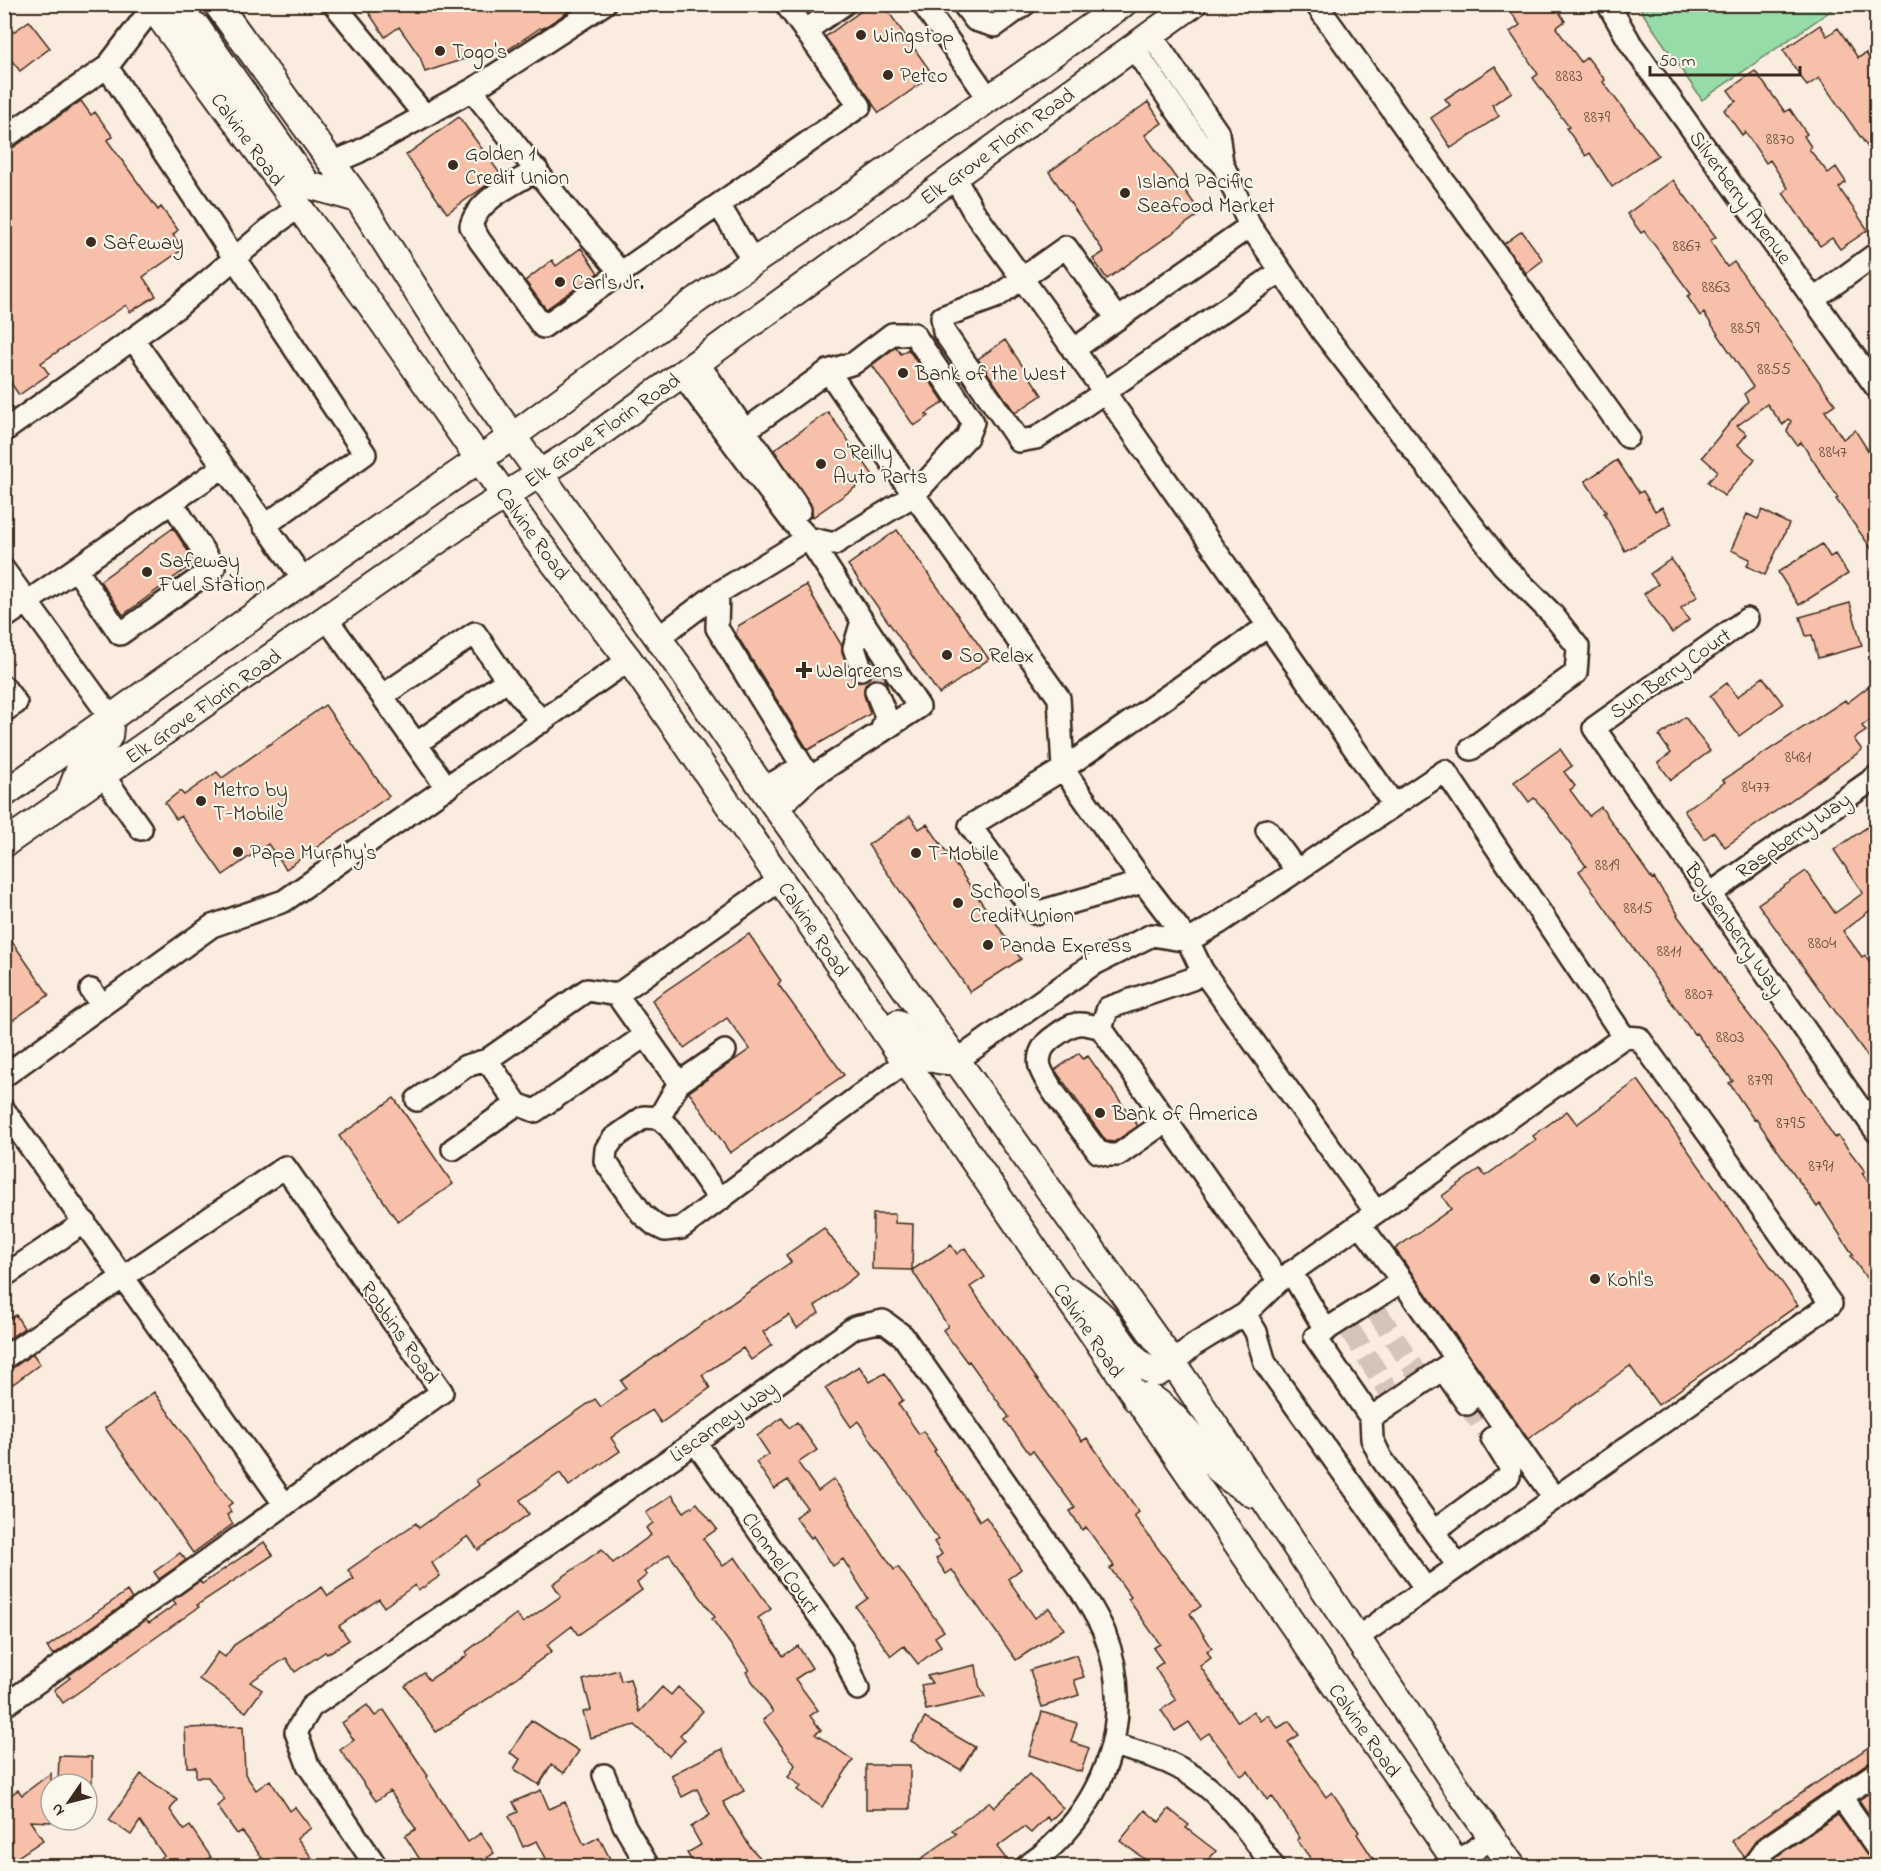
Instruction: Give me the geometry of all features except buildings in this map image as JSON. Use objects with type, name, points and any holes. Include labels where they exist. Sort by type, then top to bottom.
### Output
[{"type":"main road","name":"Calvine Road","points":[[217,4],[358,200],[485,398],[1173,1363],[1512,1866]]},
{"type":"main road","name":"Elk Grove Florin Road","points":[[4,794],[304,580],[513,436],[753,261],[841,203],[1123,4]]},
{"type":"main road","name":"Elk Grove Florin Road","points":[[4,844],[464,522],[540,474],[690,369],[1193,4]]},
{"type":"main road","name":"Calvine Road","points":[[151,6],[370,304],[531,532],[629,660],[1456,1865]]},
{"type":"main road","points":[[151,6],[196,26],[308,184],[358,200]]},
{"type":"main road","points":[[68,799],[79,770],[101,749],[109,736],[111,718]]},
{"type":"main road","points":[[837,963],[873,987],[916,1048],[927,1058],[940,1062],[956,1061]]},
{"type":"main road","points":[[1052,1277],[1101,1315],[1140,1364],[1149,1371],[1158,1372],[1173,1363]]},
{"type":"main road","points":[[1136,1399],[1146,1396],[1170,1413],[1224,1475],[1266,1503]]},
{"type":"street","points":[[334,4],[425,116]]},
{"type":"street","points":[[332,163],[358,152],[472,90],[604,4]]},
{"type":"street","points":[[537,170],[491,199],[474,213],[471,226],[480,242],[543,327],[622,274],[860,105],[786,4]]},
{"type":"street","points":[[805,31],[844,4]]},
{"type":"street","points":[[923,4],[989,99]]},
{"type":"street","points":[[963,4],[975,20],[995,26],[1025,4]]},
{"type":"street","points":[[1316,4],[1628,437]]},
{"type":"street","name":"Silverberry Avenue","points":[[1608,4],[1631,44],[1876,387]]},
{"type":"street","points":[[4,138],[107,67],[151,6]]},
{"type":"street","points":[[1142,41],[1199,143],[1222,163],[1250,226],[1322,331],[1503,565],[1552,614],[1578,647],[1576,673],[1471,750]]},
{"type":"street","points":[[107,67],[365,454],[264,526]]},
{"type":"street","points":[[472,90],[622,274]]},
{"type":"street","points":[[954,177],[974,212],[1105,393],[1394,805]]},
{"type":"street","points":[[719,205],[753,261]]},
{"type":"street","points":[[4,431],[176,308],[298,207]]},
{"type":"street","points":[[1073,350],[1250,226]]},
{"type":"street","points":[[1117,319],[1066,247],[996,297],[942,317],[944,332],[1019,441],[1036,438],[1281,272]]},
{"type":"street","points":[[1814,299],[1876,254]]},
{"type":"street","points":[[658,638],[718,593],[808,538],[834,544],[914,495],[967,437],[973,422],[915,334],[892,334],[854,363],[828,371],[746,430]]},
{"type":"street","points":[[133,339],[304,580]]},
{"type":"street","points":[[690,369],[746,430],[807,519],[808,538]]},
{"type":"street","points":[[690,369],[790,519],[808,538],[919,707],[887,728],[806,772],[770,799]]},
{"type":"street","points":[[828,371],[1059,698],[1063,769],[1188,941],[1202,970],[1368,1218],[1450,1364],[1467,1404]]},
{"type":"street","points":[[4,618],[223,467]]},
{"type":"street","points":[[76,569],[120,634],[214,568],[172,502]]},
{"type":"street","points":[[4,570],[111,718]]},
{"type":"street","points":[[718,593],[717,628],[806,772]]},
{"type":"street","points":[[327,619],[447,788]]},
{"type":"street","name":"Sun Berry Court","points":[[1594,728],[1747,619]]},
{"type":"street","points":[[866,626],[866,666]]},
{"type":"street","points":[[1143,882],[1035,913],[970,826],[1063,769],[1268,626]]},
{"type":"street","points":[[382,696],[475,633],[507,680],[542,722]]},
{"type":"street","points":[[4,1076],[96,998],[142,965],[212,926],[284,901],[629,660]]},
{"type":"street","points":[[416,744],[507,680]]},
{"type":"street","points":[[4,687],[16,703],[4,711]]},
{"type":"street","points":[[880,689],[887,728]]},
{"type":"street","name":"Boysenberry Way","points":[[1594,728],[1876,1131]]},
{"type":"street","points":[[956,1061],[1092,965],[1152,935],[1188,941],[1445,771],[1624,1037]]},
{"type":"street","points":[[103,775],[141,829]]},
{"type":"street","name":"Raspberry Way","points":[[1710,894],[1876,777]]},
{"type":"street","points":[[1267,830],[1296,871]]},
{"type":"street","points":[[617,995],[780,880]]},
{"type":"street","points":[[1101,1028],[1108,1008],[1192,979],[1202,970]]},
{"type":"street","points":[[417,1100],[466,1066],[487,1060],[587,990],[617,995],[679,1083]]},
{"type":"street","points":[[1166,1120],[1118,1155],[1098,1152],[1051,1087],[1040,1067],[1041,1050],[1049,1040],[1081,1022],[1101,1028],[1166,1120],[1285,1277],[1340,1327]]},
{"type":"street","points":[[487,1060],[517,1104],[535,1112],[646,1035]]},
{"type":"street","points":[[1173,1363],[1194,1345],[1245,1314],[1285,1277],[1624,1037],[1639,1038],[1831,1304],[1357,1638]]},
{"type":"street","points":[[659,1118],[679,1083],[725,1051]]},
{"type":"street","points":[[720,1200],[670,1128],[659,1118],[644,1117],[614,1138],[606,1149],[605,1161],[642,1214],[665,1230],[681,1228],[720,1200],[905,1062]]},
{"type":"street","points":[[453,1149],[517,1104]]},
{"type":"street","points":[[4,1110],[285,1505]]},
{"type":"street","name":"Robbins Road","points":[[4,1358],[285,1167],[442,1392],[4,1706]]},
{"type":"street","points":[[4,1276],[85,1222]]},
{"type":"street","points":[[1402,1281],[1374,1307],[1340,1327],[1315,1337],[1371,1418],[1371,1439],[1381,1458],[1458,1566]]},
{"type":"street","points":[[1245,1314],[1256,1332],[1266,1363],[1426,1589]]},
{"type":"street","name":"Liscarney Way","points":[[376,1866],[308,1764],[296,1732],[311,1707],[695,1442],[855,1327],[883,1321],[903,1336],[1082,1592],[1095,1612],[1112,1656],[1117,1692],[1117,1714],[1113,1745],[1096,1791],[1084,1811],[1053,1846],[1027,1866]]},
{"type":"street","points":[[1450,1364],[1554,1498]]},
{"type":"street","points":[[1371,1418],[1393,1397],[1420,1377],[1450,1364]]},
{"type":"street","points":[[1434,1531],[1509,1476],[1510,1467],[1492,1438]]},
{"type":"street","name":"Clonmel Court","points":[[695,1442],[830,1631],[842,1650],[858,1689]]},
{"type":"street","points":[[1113,1745],[1157,1758],[1196,1778],[1229,1806],[1273,1866]]},
{"type":"street","points":[[1761,1863],[1765,1849],[1876,1773]]},
{"type":"street","points":[[604,1775],[624,1825],[648,1866]]},
{"type":"street","points":[[1841,1797],[1876,1847]]},
{"type":"street","points":[[1456,1865],[1492,1838]]},
{"type":"green space","points":[[1638,5],[1839,5],[1702,100]]},
{"type":"tunnel","points":[[870,663],[885,687]]},
{"type":"tunnel","points":[[1377,1312],[1417,1373]]},
{"type":"tunnel","points":[[1350,1330],[1390,1393]]},
{"type":"tunnel","points":[[1467,1404],[1492,1438]]},
{"type":"place","name":"Wingstop","points":[[861,35]]},
{"type":"place","name":"Togo's","points":[[440,51]]},
{"type":"place","name":"Petco","points":[[888,75]]},
{"type":"place","name":"Golden 1 Credit Union","points":[[453,165]]},
{"type":"place","name":"Island Pacific Seafood Market","points":[[1125,193]]},
{"type":"place","name":"Safeway","points":[[91,242]]},
{"type":"place","name":"Carl's Jr.","points":[[560,282]]},
{"type":"place","name":"Bank of the West","points":[[903,373]]},
{"type":"place","name":"O'Reilly Auto Parts","points":[[821,464]]},
{"type":"place","name":"Safeway Fuel Station","points":[[147,572]]},
{"type":"place","name":"So Relax","points":[[947,655]]},
{"type":"place","name":"Walgreens","points":[[804,670]]},
{"type":"place","name":"Metro by T-Mobile","points":[[201,801]]},
{"type":"place","name":"Papa Murphy's","points":[[238,852]]},
{"type":"place","name":"T-Mobile","points":[[916,853]]},
{"type":"place","name":"School's Credit Union","points":[[958,903]]},
{"type":"place","name":"Panda Express","points":[[988,945]]},
{"type":"place","name":"Bank of America","points":[[1100,1113]]},
{"type":"place","name":"Kohl's","points":[[1595,1279]]}]
